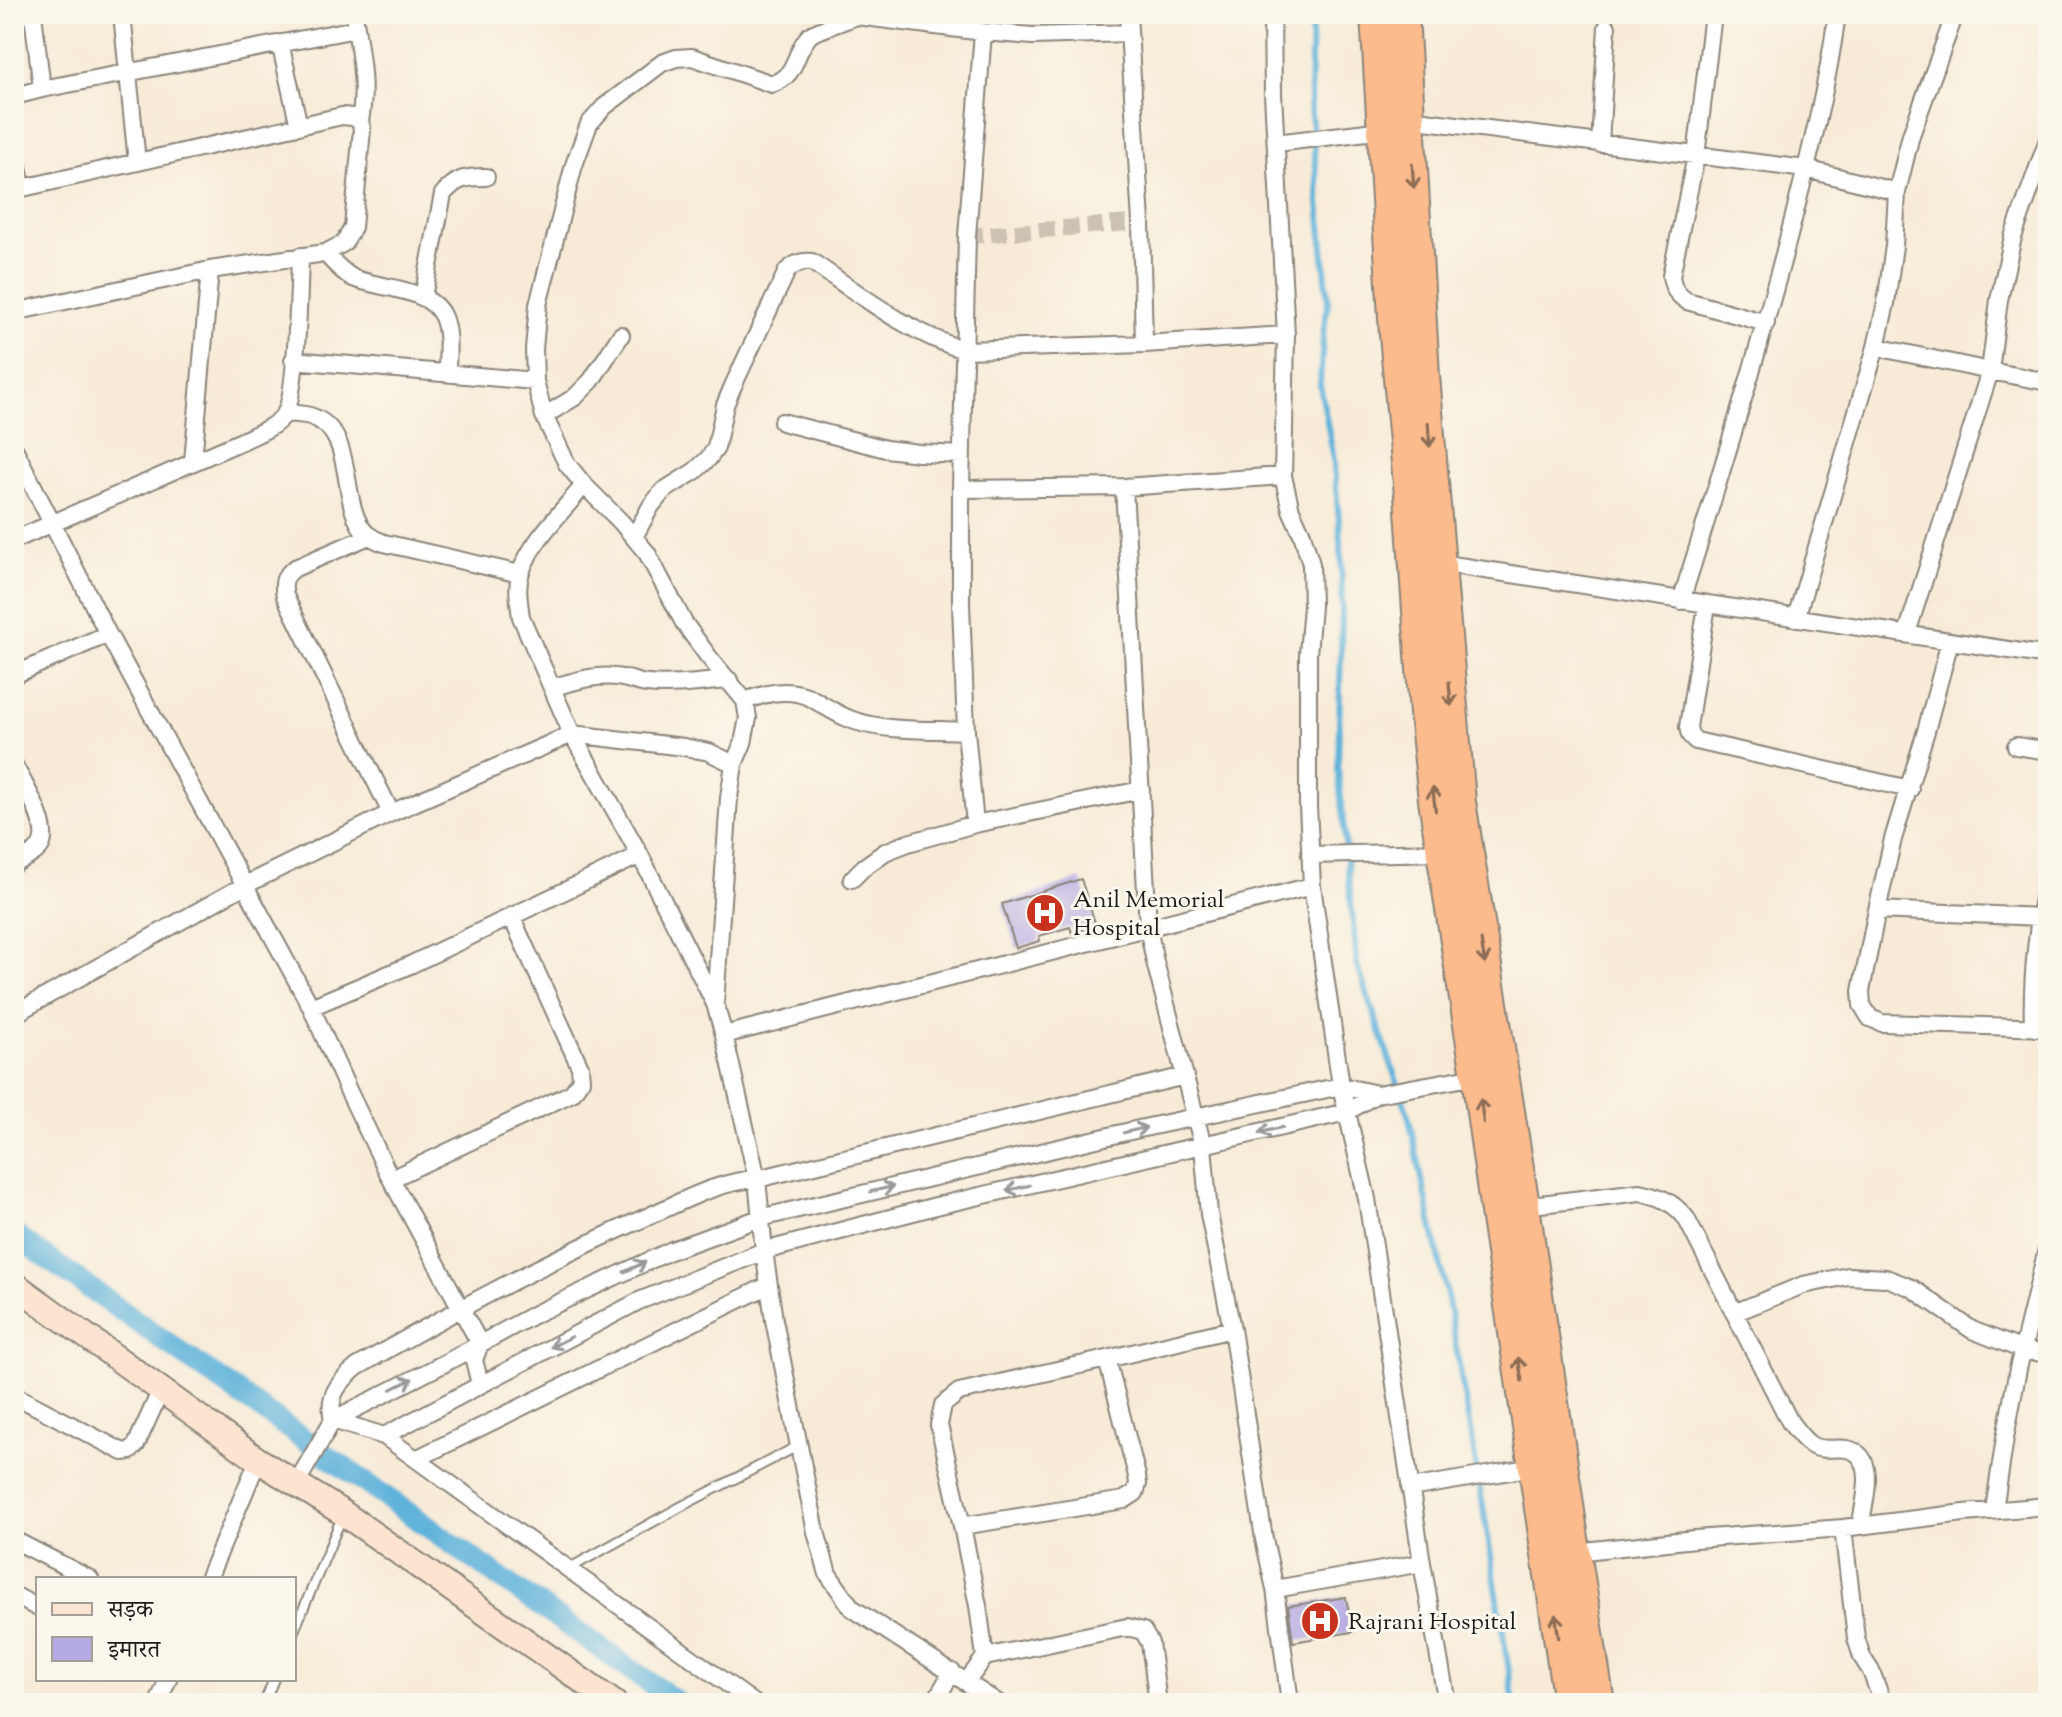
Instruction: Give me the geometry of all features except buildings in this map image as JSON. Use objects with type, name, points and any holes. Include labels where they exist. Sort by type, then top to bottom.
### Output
[{"type":"highway","points":[[1376,14],[1396,125],[1424,376],[1460,802],[1599,1703]]},
{"type":"highway","points":[[1403,14],[1396,125],[1395,335],[1425,713],[1434,800],[1569,1703]]},
{"type":"street","points":[[33,14],[42,89]]},
{"type":"street","points":[[122,14],[137,162]]},
{"type":"street","points":[[1128,14],[1141,222],[1144,344]]},
{"type":"street","points":[[1272,14],[1286,335],[1283,476],[1291,510],[1311,564],[1308,654],[1312,886],[1341,1086],[1367,1199],[1410,1488],[1447,1703]]},
{"type":"street","points":[[1713,14],[1696,156],[1671,276],[1672,286],[1687,301],[1766,323]]},
{"type":"street","points":[[1681,601],[1766,323],[1823,100],[1837,14]]},
{"type":"street","points":[[1796,618],[1876,347],[1894,246],[1897,192],[1911,135],[1955,14]]},
{"type":"street","points":[[715,1004],[729,798],[734,764],[743,743],[748,718],[745,701],[684,623],[647,553],[567,464],[544,416],[535,381],[538,305],[578,153],[589,124],[604,107],[662,63],[676,58],[692,57],[762,83],[781,81],[790,73],[813,32],[857,16],[946,21],[983,32],[1033,36],[1129,33]]},
{"type":"street","points":[[14,96],[280,43],[355,22],[364,100],[353,227],[344,243],[325,253],[210,270],[14,312]]},
{"type":"street","points":[[1600,144],[1607,27]]},
{"type":"street","points":[[975,824],[966,731],[961,489],[967,236],[983,32]]},
{"type":"street","points":[[280,43],[299,126]]},
{"type":"street","points":[[14,145],[18,189],[342,116],[360,121]]},
{"type":"street","points":[[1276,143],[1338,137],[1396,125],[1600,144],[1806,169],[1897,192]]},
{"type":"street","points":[[1907,633],[1990,371],[1999,300],[2013,237],[2044,163],[2048,140]]},
{"type":"street","points":[[423,297],[443,194],[453,182],[469,177],[486,177]]},
{"type":"street","points":[[325,253],[352,277],[423,297],[437,306],[447,333],[447,373]]},
{"type":"street","points":[[14,540],[273,425],[286,413],[290,399],[300,256]]},
{"type":"street","points":[[634,537],[663,491],[695,471],[716,448],[725,405],[733,386],[787,271],[801,261],[812,262],[901,322],[946,345],[964,350],[1286,335]]},
{"type":"street","points":[[193,461],[210,270]]},
{"type":"street","points":[[544,416],[575,397],[591,381],[621,335]]},
{"type":"street","points":[[1876,347],[2048,382]]},
{"type":"street","points":[[293,360],[535,381]]},
{"type":"street","points":[[286,413],[311,416],[325,424],[336,437],[355,510],[369,536],[384,543],[520,574]]},
{"type":"street","points":[[782,422],[886,449],[962,455]]},
{"type":"street","points":[[14,448],[108,634],[311,1007],[391,1179],[480,1344],[474,1360],[480,1384]]},
{"type":"street","points":[[961,489],[1124,487],[1283,476]]},
{"type":"street","points":[[584,485],[532,549],[520,574],[518,596],[521,617],[572,734],[640,855],[715,1004],[757,1179],[769,1285],[816,1532],[828,1574],[852,1608],[998,1703]]},
{"type":"street","points":[[1124,487],[1148,927],[1203,1146],[1209,1214],[1232,1329],[1264,1539],[1275,1589],[1290,1703]]},
{"type":"street","points":[[369,536],[295,568],[286,575],[282,584],[285,596],[391,813]]},
{"type":"street","points":[[1439,563],[2048,656]]},
{"type":"street","points":[[1707,605],[1688,727],[1696,741],[1910,789]]},
{"type":"street","points":[[14,675],[108,634]]},
{"type":"street","points":[[1950,641],[1910,789],[1893,839],[1877,910],[1861,991],[1862,1005],[1870,1018],[1882,1023],[2041,1028],[2032,1000],[2048,871]]},
{"type":"street","points":[[554,687],[582,679],[606,677],[674,685],[729,680]]},
{"type":"street","points":[[745,701],[786,691],[808,696],[829,710],[855,721],[884,727],[966,731]]},
{"type":"street","points":[[18,1008],[245,885],[391,813],[572,734],[684,747],[709,752],[734,764]]},
{"type":"street","points":[[2016,746],[2048,751]]},
{"type":"street","points":[[14,765],[45,832],[43,844],[14,864]]},
{"type":"street","points":[[852,879],[885,852],[908,843],[975,824],[1141,790]]},
{"type":"street","points":[[1310,855],[1442,852]]},
{"type":"street","points":[[311,1007],[410,965],[640,855]]},
{"type":"street","points":[[724,1035],[1312,886]]},
{"type":"street","points":[[1877,910],[2041,917]]},
{"type":"street","points":[[391,1179],[572,1093],[581,1080],[580,1067],[511,916]]},
{"type":"street","points":[[330,1426],[333,1395],[357,1367],[460,1307],[595,1239],[691,1197],[742,1179],[757,1179],[1185,1076]]},
{"type":"street","points":[[384,1436],[639,1301],[764,1251],[936,1206],[1347,1112],[1377,1094],[1477,1076]]},
{"type":"street","points":[[300,1476],[330,1426],[537,1313],[672,1250],[760,1218],[1196,1116],[1341,1086],[1377,1094]]},
{"type":"street","points":[[1524,1206],[1640,1192],[1659,1196],[1676,1205],[1686,1218],[1800,1436],[1812,1447],[1848,1449],[1861,1456],[1867,1469],[1867,1486],[1852,1527],[1856,1638],[1883,1703]]},
{"type":"street","points":[[1994,1510],[2005,1438],[2048,1245]]},
{"type":"street","points":[[1734,1313],[1803,1285],[1848,1276],[1886,1278],[1912,1288],[1972,1330],[2023,1350],[2048,1354]]},
{"type":"street","points":[[14,1284],[258,1460],[300,1476],[343,1513],[614,1703]]},
{"type":"street","points":[[416,1459],[769,1285]]},
{"type":"street","points":[[985,1657],[978,1606],[939,1425],[943,1405],[959,1392],[1232,1329]]},
{"type":"street","points":[[962,1526],[1124,1500],[1135,1493],[1137,1476],[1107,1359]]},
{"type":"street","points":[[14,1395],[123,1452],[130,1451],[136,1445],[161,1390]]},
{"type":"street","points":[[330,1426],[384,1436],[754,1703]]},
{"type":"street","points":[[209,1577],[258,1460]]},
{"type":"street","points":[[1410,1488],[1534,1467]]},
{"type":"street","points":[[1575,1552],[2048,1506]]},
{"type":"street","points":[[14,1540],[86,1577]]},
{"type":"street","points":[[1275,1589],[1422,1563]]},
{"type":"street","points":[[14,1595],[36,1607]]},
{"type":"street","points":[[967,1681],[985,1657],[1127,1627],[1143,1631],[1150,1643],[1158,1703]]},
{"type":"street","points":[[934,1703],[952,1672]]},
{"type":"street","points":[[158,1703],[167,1681]]},
{"type":"lane","points":[[568,1569],[799,1445]]},
{"type":"lane","points":[[296,1626],[343,1513]]},
{"type":"lane","points":[[264,1703],[273,1681]]},
{"type":"waterway","points":[[1312,14],[1310,103],[1328,302],[1320,385],[1333,454],[1341,542],[1338,767],[1357,964],[1408,1114],[1448,1300],[1514,1703]]},
{"type":"waterway","points":[[14,1235],[678,1703]]},
{"type":"tunnel","points":[[967,236],[1141,222]]},
{"type":"place","name":"Anil Memorial Hospital","points":[[1045,913]]},
{"type":"place","name":"Rajrani Hospital","points":[[1320,1621]]}]
